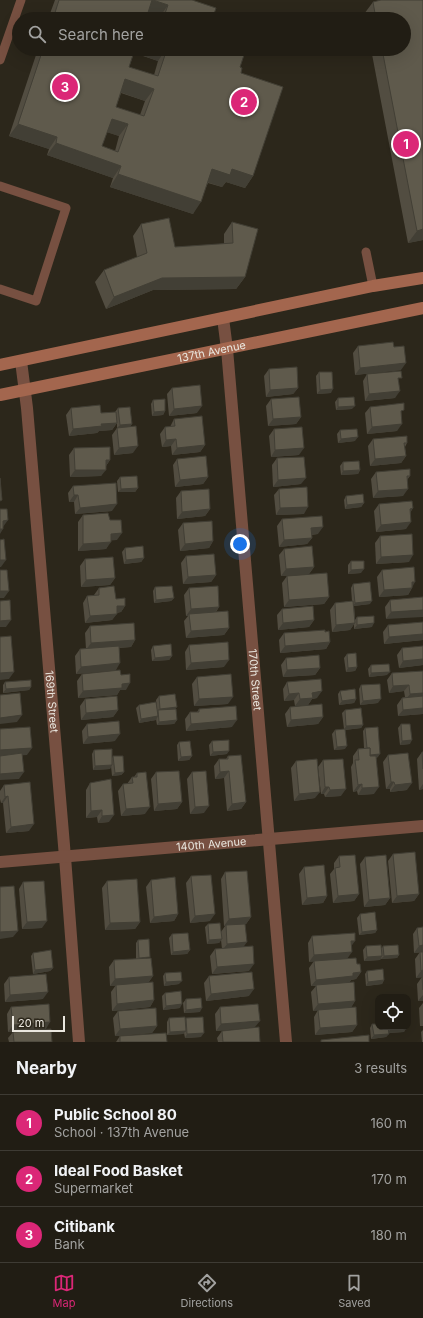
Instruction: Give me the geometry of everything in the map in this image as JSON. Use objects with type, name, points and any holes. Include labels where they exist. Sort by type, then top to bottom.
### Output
[{"type":"street","points":[[0,365],[374,286],[423,278]]},
{"type":"street","name":"137th Avenue","points":[[0,395],[423,308]]},
{"type":"street","name":"170th Street","points":[[223,318],[227,349],[286,1042]]},
{"type":"street","name":"169th Street","points":[[21,361],[25,390],[65,857],[79,1042]]},
{"type":"street","name":"140th Avenue","points":[[0,862],[423,826]]},
{"type":"lane","points":[[17,12],[21,0]]},
{"type":"lane","points":[[0,60],[12,26]]},
{"type":"lane","points":[[0,186],[66,208],[36,301],[0,289]]},
{"type":"lane","points":[[366,252],[374,286]]},
{"type":"building","points":[[59,0],[152,0],[148,12],[55,12]]},
{"type":"building","points":[[153,0],[192,0],[216,8],[215,12],[166,12],[168,5]]},
{"type":"building","points":[[381,0],[423,0],[423,229],[417,231],[383,56],[411,56],[411,12],[375,12],[373,2]]},
{"type":"building","points":[[41,56],[133,56],[129,67],[158,76],[165,56],[244,56],[240,67],[242,68],[241,73],[283,87],[253,176],[232,169],[230,175],[212,169],[201,202],[118,174],[121,166],[56,143],[57,137],[18,124]],"holes":[[[125,79],[154,89],[144,116],[116,107]],[[112,119],[128,124],[118,152],[102,146]]]},
{"type":"building","points":[[169,218],[175,247],[233,243],[232,222],[258,229],[245,277],[162,278],[114,297],[104,270],[147,253],[141,224]]},
{"type":"building","points":[[393,342],[394,347],[404,346],[406,363],[360,368],[358,346]]},
{"type":"building","points":[[297,367],[298,388],[270,390],[269,369]]},
{"type":"building","points":[[401,371],[402,378],[398,378],[400,391],[369,394],[367,374]]},
{"type":"building","points":[[319,372],[332,372],[333,389],[320,390]]},
{"type":"building","points":[[200,385],[202,406],[174,409],[172,388]]},
{"type":"building","points":[[299,397],[301,417],[273,419],[271,399]]},
{"type":"building","points":[[354,397],[355,406],[338,407],[338,398]]},
{"type":"building","points":[[165,399],[165,411],[154,412],[153,400]]},
{"type":"building","points":[[404,403],[404,410],[401,411],[402,424],[372,427],[370,407]]},
{"type":"building","points":[[100,405],[101,413],[116,412],[117,423],[73,429],[71,408]]},
{"type":"building","points":[[130,407],[132,424],[120,425],[118,408]]},
{"type":"building","points":[[202,416],[205,445],[177,448],[176,439],[166,440],[165,427],[175,426],[174,419]]},
{"type":"building","points":[[136,426],[138,446],[119,448],[117,428]]},
{"type":"building","points":[[302,427],[304,448],[275,450],[274,429]]},
{"type":"building","points":[[357,429],[358,437],[341,439],[340,430]]},
{"type":"building","points":[[407,436],[407,443],[404,443],[406,456],[375,459],[373,439]]},
{"type":"building","points":[[110,447],[110,460],[106,460],[106,470],[75,470],[74,448]]},
{"type":"building","points":[[206,456],[208,477],[180,480],[177,459]]},
{"type":"building","points":[[304,457],[306,478],[278,480],[277,458]]},
{"type":"building","points":[[359,461],[360,470],[343,471],[343,462]]},
{"type":"building","points":[[410,469],[410,476],[407,476],[408,489],[378,491],[376,472]]},
{"type":"building","points":[[137,476],[138,488],[121,489],[120,477]]},
{"type":"building","points":[[0,478],[2,500],[0,501]]},
{"type":"building","points":[[116,483],[117,504],[80,508],[78,495],[74,495],[73,486]]},
{"type":"building","points":[[307,487],[308,507],[280,508],[279,489]]},
{"type":"building","points":[[209,489],[210,509],[182,512],[181,491]]},
{"type":"building","points":[[363,494],[364,503],[347,505],[346,496]]},
{"type":"building","points":[[412,501],[413,508],[410,509],[411,522],[381,525],[379,504]]},
{"type":"building","points":[[0,509],[7,509],[8,520],[3,521],[3,529],[0,529]]},
{"type":"building","points":[[108,513],[110,520],[121,520],[122,533],[111,534],[111,542],[83,544],[83,515]]},
{"type":"building","points":[[322,516],[323,527],[311,528],[312,538],[284,540],[282,519]]},
{"type":"building","points":[[212,521],[213,541],[185,544],[183,523]]},
{"type":"building","points":[[412,534],[413,555],[381,557],[380,536]]},
{"type":"building","points":[[4,539],[6,560],[0,560],[0,540]]},
{"type":"building","points":[[143,546],[144,558],[126,560],[125,548]]},
{"type":"building","points":[[312,546],[314,567],[286,569],[284,549]]},
{"type":"building","points":[[214,554],[216,575],[188,577],[186,556]]},
{"type":"building","points":[[113,557],[115,578],[86,580],[85,559]]},
{"type":"building","points":[[351,561],[364,561],[364,569],[351,570]]},
{"type":"building","points":[[414,567],[415,582],[412,582],[412,588],[384,590],[382,570]]},
{"type":"building","points":[[0,570],[7,570],[9,591],[0,591]]},
{"type":"building","points":[[327,573],[329,597],[289,600],[287,576]]},
{"type":"building","points":[[370,582],[372,601],[355,603],[353,584]]},
{"type":"building","points":[[114,586],[116,599],[125,598],[125,606],[117,606],[117,614],[90,616],[87,596],[99,595],[99,588]]},
{"type":"building","points":[[172,586],[174,598],[156,600],[155,587]]},
{"type":"building","points":[[218,586],[219,607],[191,609],[189,588]]},
{"type":"building","points":[[423,597],[423,610],[391,612],[390,600]]},
{"type":"building","points":[[10,600],[11,620],[0,621],[0,601]]},
{"type":"building","points":[[353,601],[355,623],[336,625],[335,603]]},
{"type":"building","points":[[313,606],[314,620],[283,623],[282,609]]},
{"type":"building","points":[[228,611],[229,628],[191,631],[189,614]]},
{"type":"building","points":[[374,616],[374,623],[357,625],[357,617]]},
{"type":"building","points":[[423,622],[423,634],[389,637],[388,625]]},
{"type":"building","points":[[134,623],[135,640],[91,643],[90,626]]},
{"type":"building","points":[[325,630],[325,632],[329,631],[330,642],[285,646],[284,633]]},
{"type":"building","points":[[11,636],[14,672],[0,673],[0,637]]},
{"type":"building","points":[[228,642],[229,660],[191,663],[189,645]]},
{"type":"building","points":[[171,644],[172,656],[155,658],[153,646]]},
{"type":"building","points":[[119,646],[120,663],[81,667],[80,649]]},
{"type":"building","points":[[423,646],[423,659],[403,661],[402,648]]},
{"type":"building","points":[[356,653],[357,667],[348,668],[347,654]]},
{"type":"building","points":[[319,655],[320,668],[287,670],[286,658]]},
{"type":"building","points":[[389,664],[390,672],[371,673],[371,665]]},
{"type":"building","points":[[120,670],[121,675],[130,674],[130,683],[122,684],[122,688],[83,691],[82,674]]},
{"type":"building","points":[[423,671],[423,693],[410,694],[409,685],[393,686],[392,673]]},
{"type":"building","points":[[231,674],[233,697],[199,699],[197,677]]},
{"type":"building","points":[[321,679],[322,691],[312,693],[313,698],[300,699],[299,693],[289,694],[287,682]]},
{"type":"building","points":[[31,680],[31,687],[6,689],[5,682]]},
{"type":"building","points":[[380,684],[381,699],[363,701],[361,685]]},
{"type":"building","points":[[355,689],[356,699],[342,701],[340,691]]},
{"type":"building","points":[[20,693],[22,715],[0,718],[0,695]]},
{"type":"building","points":[[175,694],[177,707],[160,709],[159,696]]},
{"type":"building","points":[[117,696],[118,710],[86,713],[85,699]]},
{"type":"building","points":[[423,696],[423,708],[403,710],[402,698]]},
{"type":"building","points":[[156,702],[158,716],[141,719],[139,705]]},
{"type":"building","points":[[322,704],[323,717],[291,720],[290,707]]},
{"type":"building","points":[[236,706],[237,720],[191,724],[190,712],[199,712],[199,709]]},
{"type":"building","points":[[361,708],[363,725],[346,726],[345,710]]},
{"type":"building","points":[[176,709],[177,720],[159,722],[158,710]]},
{"type":"building","points":[[119,721],[120,734],[88,737],[87,724]]},
{"type":"building","points":[[401,724],[410,724],[412,740],[402,741]]},
{"type":"building","points":[[30,727],[32,748],[0,750],[0,729]]},
{"type":"building","points":[[378,727],[380,754],[370,755],[370,748],[367,748],[365,728]]},
{"type":"building","points":[[345,729],[347,746],[337,747],[335,730]]},
{"type":"building","points":[[229,740],[229,751],[213,752],[212,741]]},
{"type":"building","points":[[190,741],[192,756],[181,757],[179,742]]},
{"type":"building","points":[[370,748],[370,756],[376,756],[379,787],[362,788],[362,784],[358,785],[355,760],[359,760],[358,749]]},
{"type":"building","points":[[112,749],[112,765],[95,766],[94,750]]},
{"type":"building","points":[[22,753],[24,772],[0,774],[0,756]]},
{"type":"building","points":[[408,753],[412,783],[395,785],[394,782],[391,782],[388,755]]},
{"type":"building","points":[[241,755],[246,802],[232,804],[229,771],[220,772],[219,759],[228,759],[228,756]]},
{"type":"building","points":[[113,756],[123,756],[124,772],[115,773]]},
{"type":"building","points":[[317,759],[320,792],[299,794],[296,761]]},
{"type":"building","points":[[343,759],[346,789],[330,790],[329,787],[325,787],[323,760]]},
{"type":"building","points":[[179,771],[182,802],[158,804],[156,772]]},
{"type":"building","points":[[206,771],[209,806],[195,807],[192,772]]},
{"type":"building","points":[[146,772],[150,807],[126,809],[123,784],[133,783],[132,777],[137,777],[137,773]]},
{"type":"building","points":[[111,779],[114,815],[102,816],[102,810],[91,811],[90,783]]},
{"type":"building","points":[[30,782],[34,824],[11,827],[8,796],[5,797],[4,785]]},
{"type":"building","points":[[415,852],[419,894],[397,896],[393,854]]},
{"type":"building","points":[[355,855],[359,894],[338,896],[335,868],[340,867],[339,856]]},
{"type":"building","points":[[386,855],[390,898],[369,900],[365,857]]},
{"type":"building","points":[[324,865],[327,896],[307,898],[304,867]]},
{"type":"building","points":[[247,871],[251,917],[229,919],[225,872]]},
{"type":"building","points":[[211,875],[215,914],[195,916],[191,876]]},
{"type":"building","points":[[175,877],[178,914],[154,917],[151,880]]},
{"type":"building","points":[[137,879],[140,922],[110,923],[107,881]]},
{"type":"building","points":[[44,881],[47,921],[27,922],[23,882]]},
{"type":"building","points":[[14,886],[18,931],[0,932],[0,887]]},
{"type":"building","points":[[375,912],[377,930],[362,932],[360,914]]},
{"type":"building","points":[[220,923],[222,939],[209,940],[208,924]]},
{"type":"building","points":[[245,924],[247,942],[227,944],[226,925]]},
{"type":"building","points":[[423,927],[423,945],[419,946],[417,928]]},
{"type":"building","points":[[188,933],[190,950],[173,952],[172,934]]},
{"type":"building","points":[[355,933],[355,941],[351,941],[352,952],[314,955],[312,936]]},
{"type":"building","points":[[149,939],[150,957],[139,958],[138,940]]},
{"type":"building","points":[[381,945],[382,956],[367,957],[366,946]]},
{"type":"building","points":[[398,945],[399,955],[384,956],[383,946]]},
{"type":"building","points":[[253,946],[254,964],[217,967],[215,949]]},
{"type":"building","points":[[51,950],[53,968],[35,970],[33,953]]},
{"type":"building","points":[[420,952],[423,952],[423,970],[421,971]]},
{"type":"building","points":[[151,958],[153,976],[115,979],[114,960]]},
{"type":"building","points":[[356,958],[357,964],[360,964],[361,972],[353,973],[353,976],[316,980],[314,961]]},
{"type":"building","points":[[383,969],[384,980],[368,982],[367,971]]},
{"type":"building","points":[[181,972],[182,981],[166,982],[165,973]]},
{"type":"building","points":[[252,972],[254,989],[211,994],[209,976]]},
{"type":"building","points":[[46,974],[48,992],[10,995],[9,977]]},
{"type":"building","points":[[153,982],[154,1000],[117,1004],[116,985]]},
{"type":"building","points":[[354,982],[355,1001],[318,1004],[316,985]]},
{"type":"building","points":[[181,991],[182,1004],[166,1006],[165,993]]},
{"type":"building","points":[[201,998],[202,1008],[186,1010],[186,999]]},
{"type":"building","points":[[49,1004],[50,1022],[13,1025],[11,1007]]},
{"type":"building","points":[[258,1004],[260,1021],[221,1024],[220,1007]]},
{"type":"building","points":[[356,1007],[357,1025],[320,1028],[318,1010]]},
{"type":"building","points":[[156,1008],[157,1026],[120,1029],[118,1011]]},
{"type":"building","points":[[185,1017],[186,1031],[170,1032],[169,1018]]},
{"type":"building","points":[[203,1017],[204,1033],[187,1034],[186,1018]]},
{"type":"building","points":[[372,1024],[375,1024],[375,1030],[388,1030],[389,1034],[374,1035]]},
{"type":"building","points":[[259,1027],[260,1042],[223,1042],[222,1031]]},
{"type":"building","points":[[51,1029],[52,1042],[14,1042],[13,1032]]},
{"type":"building","points":[[166,1033],[167,1042],[120,1042],[120,1036]]},
{"type":"building","points":[[369,1035],[369,1042],[321,1042],[321,1040]]},
{"type":"place","name":"Citibank","points":[[65,87]]},
{"type":"place","name":"Ideal Food Basket","points":[[244,102]]},
{"type":"place","name":"Public School 80","points":[[406,144]]}]
